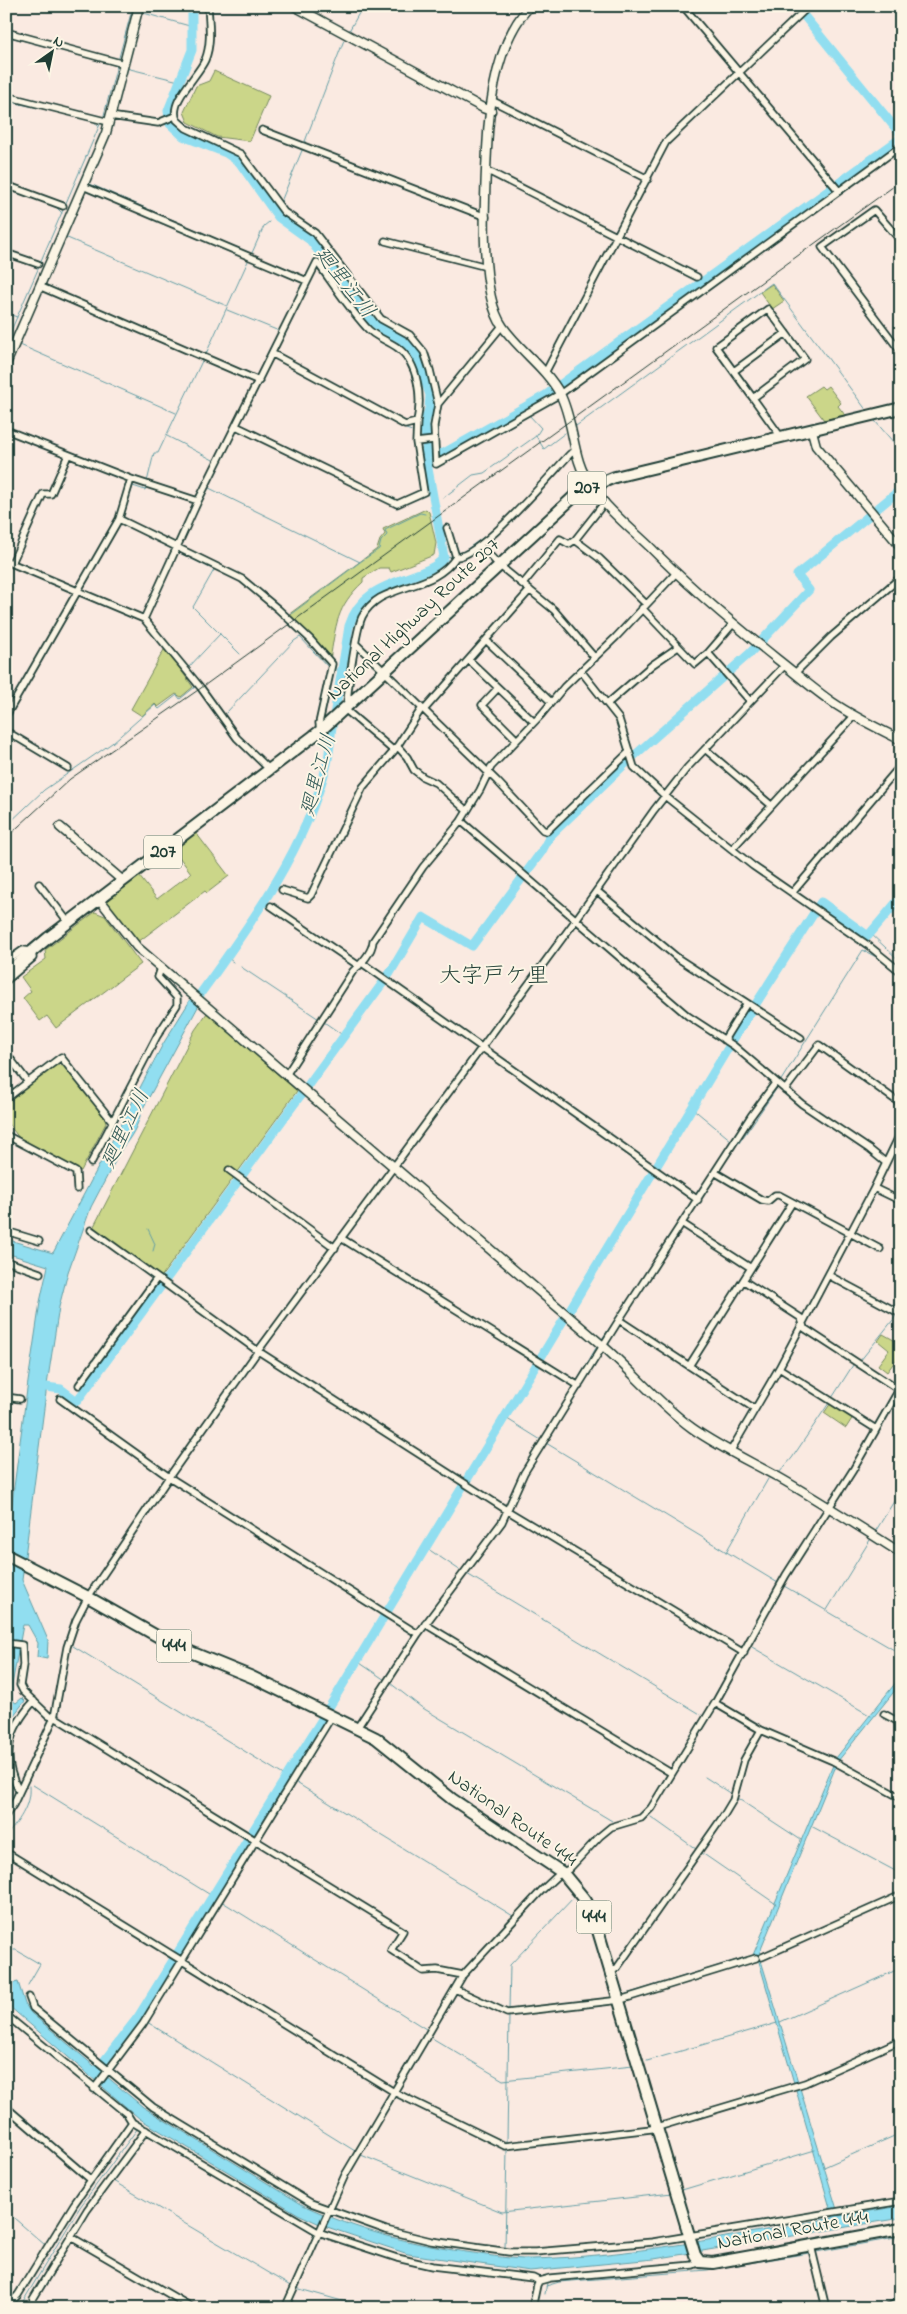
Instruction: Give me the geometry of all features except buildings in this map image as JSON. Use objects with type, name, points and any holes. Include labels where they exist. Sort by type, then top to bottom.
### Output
[{"type":"highway","name":"National Highway Route 207","points":[[6,973],[32,951],[320,731],[579,492],[615,477],[901,408]]},
{"type":"highway","name":"National Route 444","points":[[6,1555],[88,1597],[171,1644],[252,1677],[357,1728],[389,1747],[452,1799],[564,1873],[586,1901],[593,1914],[698,2258],[713,2263],[901,2229]]},
{"type":"street","points":[[175,116],[178,100],[206,59],[209,48],[208,6]]},
{"type":"street","points":[[294,6],[491,111]]},
{"type":"street","points":[[530,6],[513,28],[504,44],[491,111],[486,172],[487,267],[493,307],[502,326],[545,373],[560,394],[576,451],[590,486],[605,502],[676,573],[733,624],[830,701],[854,716],[901,740]]},
{"type":"street","points":[[683,6],[839,191]]},
{"type":"street","points":[[545,373],[618,237],[666,142],[807,8]]},
{"type":"street","points":[[6,364],[83,186],[106,120],[138,10]]},
{"type":"street","points":[[6,32],[121,64]]},
{"type":"street","points":[[6,96],[106,120],[162,122],[175,116]]},
{"type":"street","points":[[493,101],[648,178]]},
{"type":"street","points":[[175,116],[186,128],[241,154],[278,205],[291,218],[316,233],[381,319],[410,335],[418,344],[424,352],[438,404],[434,426],[436,464],[560,394],[901,146]]},
{"type":"street","points":[[262,130],[486,217]]},
{"type":"street","points":[[486,172],[492,173],[697,277]]},
{"type":"street","points":[[6,185],[63,206]]},
{"type":"street","points":[[83,186],[307,281]]},
{"type":"street","points":[[901,241],[874,210],[822,247],[901,352]]},
{"type":"street","points":[[385,240],[487,267]]},
{"type":"street","points":[[6,253],[38,264]]},
{"type":"street","points":[[144,620],[198,501],[207,487],[236,426],[272,356],[317,262],[366,328],[399,349],[406,356],[412,368],[420,393],[416,442],[424,492],[396,504],[236,426]]},
{"type":"street","points":[[39,286],[259,381]]},
{"type":"street","points":[[752,398],[805,359],[768,308],[716,346],[752,398],[780,437]]},
{"type":"street","points":[[438,404],[502,326]]},
{"type":"street","points":[[734,372],[786,333]]},
{"type":"street","points":[[272,356],[405,425],[417,422]]},
{"type":"street","points":[[6,430],[146,485],[198,501]]},
{"type":"street","points":[[812,431],[816,446],[901,547]]},
{"type":"street","points":[[416,442],[434,440]]},
{"type":"street","points":[[447,528],[456,555],[462,557],[497,530],[570,454],[576,451]]},
{"type":"street","points":[[68,455],[51,494],[44,494],[9,562],[144,620],[201,688],[237,738],[270,770]]},
{"type":"street","points":[[6,716],[121,520],[131,479]]},
{"type":"street","points":[[523,584],[560,539],[569,544],[574,540],[605,502]]},
{"type":"street","points":[[121,520],[176,550],[246,581],[310,639],[331,668],[319,723],[320,731]]},
{"type":"street","points":[[574,540],[599,558],[695,664],[708,653],[733,624]]},
{"type":"street","points":[[480,545],[499,565],[554,610],[595,658]]},
{"type":"street","points":[[456,555],[450,565],[437,576],[380,598],[371,605],[361,619],[347,706],[349,713],[407,757],[414,770],[436,783],[466,810]]},
{"type":"street","points":[[286,1075],[353,971],[360,965],[372,948],[373,941],[423,867],[461,821],[480,790],[487,773],[551,702],[676,573]]},
{"type":"street","points":[[795,673],[832,637],[901,577]]},
{"type":"street","points":[[282,890],[308,898],[311,896],[362,787],[396,748],[423,709],[487,641],[530,590]]},
{"type":"street","points":[[487,641],[551,702]]},
{"type":"street","points":[[356,644],[497,781],[529,817],[547,831],[630,757]]},
{"type":"street","points":[[607,704],[652,665],[678,647]]},
{"type":"street","points":[[708,653],[750,702]]},
{"type":"street","points":[[468,660],[534,722]]},
{"type":"street","points":[[6,1822],[8,1814],[54,1718],[69,1640],[88,1597],[169,1477],[258,1351],[576,921],[686,768],[785,665]]},
{"type":"street","points":[[581,671],[622,725],[634,767],[666,796],[732,849],[869,946],[901,972]]},
{"type":"street","points":[[498,688],[482,705],[517,740]]},
{"type":"street","points":[[732,849],[854,716]]},
{"type":"street","points":[[6,731],[68,768]]},
{"type":"street","points":[[705,749],[771,805]]},
{"type":"street","points":[[792,893],[901,765]]},
{"type":"street","points":[[461,821],[688,1016],[734,1046],[802,1104],[885,1162]]},
{"type":"street","points":[[60,827],[123,881]]},
{"type":"street","points":[[39,884],[69,923]]},
{"type":"street","points":[[597,891],[679,959],[801,1038]]},
{"type":"street","points":[[100,900],[137,947],[562,1310],[633,1372],[648,1391],[676,1414],[710,1440],[778,1477],[901,1553]]},
{"type":"street","points":[[272,906],[360,965],[385,979],[698,1200]]},
{"type":"street","points":[[6,962],[23,950],[32,951],[33,958],[6,981]]},
{"type":"street","points":[[91,1163],[178,1001],[158,977],[161,968]]},
{"type":"street","points":[[725,1041],[751,1006]]},
{"type":"street","points":[[785,1090],[819,1045],[901,1104]]},
{"type":"street","points":[[6,1053],[28,1082]]},
{"type":"street","points":[[6,1099],[61,1057],[112,1121]]},
{"type":"street","points":[[357,1728],[425,1624],[493,1534],[508,1510],[524,1473],[619,1320],[716,1173],[751,1116],[776,1082]]},
{"type":"street","points":[[730,1452],[779,1368],[874,1188],[901,1132]]},
{"type":"street","points":[[6,1135],[76,1172],[78,1189]]},
{"type":"street","points":[[229,1170],[335,1248]]},
{"type":"street","points":[[716,1173],[762,1200],[768,1201],[774,1195],[779,1195],[880,1249]]},
{"type":"street","points":[[874,1188],[901,1200]]},
{"type":"street","points":[[689,1366],[792,1203]]},
{"type":"street","points":[[683,1224],[751,1268]]},
{"type":"street","points":[[90,1230],[258,1351],[464,1483],[744,1653]]},
{"type":"street","points":[[6,1231],[39,1241]]},
{"type":"street","points":[[341,1238],[579,1386]]},
{"type":"street","points":[[6,1261],[40,1273]]},
{"type":"street","points":[[828,1275],[901,1314]]},
{"type":"street","points":[[79,1385],[161,1281]]},
{"type":"street","points":[[285,2308],[327,2211],[345,2175],[463,1975],[542,1890],[557,1876],[564,1873],[611,1827],[641,1818],[651,1808],[744,1653],[786,1575],[829,1508],[900,1388],[804,1328],[801,1318],[744,1281]]},
{"type":"street","points":[[619,1320],[755,1409]]},
{"type":"street","points":[[779,1368],[876,1429]]},
{"type":"street","points":[[6,1396],[20,1399]]},
{"type":"street","points":[[60,1399],[169,1477],[418,1634]]},
{"type":"street","points":[[425,1624],[671,1773]]},
{"type":"street","points":[[6,1642],[22,1645],[23,1665],[20,1685],[34,1701],[54,1718],[403,1931],[392,1950],[423,1970],[437,1970],[463,1975]]},
{"type":"street","points":[[19,1791],[10,1762],[11,1735],[23,1713],[34,1701]]},
{"type":"street","points":[[715,1703],[761,1730],[835,1762],[901,1798]]},
{"type":"street","points":[[95,2088],[143,2024],[328,1714]]},
{"type":"street","points":[[884,1714],[901,1723]]},
{"type":"street","points":[[612,1972],[617,1968],[724,1815],[733,1800],[744,1760],[761,1730]]},
{"type":"street","points":[[6,1852],[394,2092],[505,2146],[657,2127],[797,2086],[901,2040]]},
{"type":"street","points":[[455,1989],[507,2013],[620,2000],[759,1958],[901,1895]]},
{"type":"street","points":[[29,1997],[33,2008],[159,2112],[327,2211],[386,2230],[431,2241],[509,2252],[535,2252],[691,2239],[901,2200]]},
{"type":"street","points":[[6,2015],[127,2114],[134,2122],[319,2230],[406,2260],[540,2281],[550,2278],[693,2265],[698,2258]]},
{"type":"street","points":[[6,2107],[91,2180]]},
{"type":"street","points":[[6,2306],[18,2295],[74,2204],[134,2122]]},
{"type":"street","points":[[32,2308],[33,2299],[71,2237],[109,2178],[145,2129]]},
{"type":"street","points":[[71,2237],[193,2308]]},
{"type":"street","points":[[811,2246],[826,2308]]},
{"type":"street","points":[[532,2308],[537,2285],[540,2281]]},
{"type":"street","points":[[885,2308],[901,2302]]},
{"type":"green space","points":[[214,71],[269,96],[250,141],[217,137],[188,122],[184,112],[196,86],[209,81]]},
{"type":"green space","points":[[772,284],[784,301],[772,309],[760,292]]},
{"type":"green space","points":[[821,386],[824,389],[828,386],[841,403],[838,406],[845,415],[824,420],[806,396]]},
{"type":"green space","points":[[426,509],[429,512],[436,543],[434,555],[391,572],[389,568],[379,568],[363,578],[363,582],[342,608],[336,627],[330,660],[288,615],[377,549],[380,540],[385,534],[383,529]]},
{"type":"green space","points":[[165,648],[193,687],[181,697],[176,694],[158,707],[155,704],[142,716],[131,709]]},
{"type":"green space","points":[[196,833],[229,876],[207,893],[205,891],[138,942],[106,901],[139,876],[157,899],[191,873],[174,850]]},
{"type":"green space","points":[[95,912],[105,916],[141,964],[56,1028],[47,1016],[40,1021],[23,998],[31,991],[21,977],[46,959],[45,950]]},
{"type":"green space","points":[[207,1013],[297,1091],[161,1277],[93,1228],[195,1030]]},
{"type":"green space","points":[[55,1065],[65,1066],[105,1118],[106,1123],[81,1171],[20,1139],[6,1121],[6,1102]]},
{"type":"green space","points":[[883,1334],[901,1344],[901,1353],[887,1372],[878,1365],[889,1350],[878,1341]]},
{"type":"green space","points":[[831,1403],[853,1417],[846,1428],[824,1413]]},
{"type":"water","points":[[191,999],[199,1005],[141,1112],[134,1131],[122,1148],[91,1207],[68,1272],[59,1307],[22,1580],[48,1640],[47,1659],[37,1657],[38,1643],[28,1625],[23,1625],[12,1685],[12,1700],[16,1703],[22,1698],[25,1701],[6,1725],[6,1547],[28,1382],[40,1302],[48,1266],[6,1253],[6,1239],[53,1253],[163,1044]]},
{"type":"water","points":[[901,1676],[901,1683],[838,1761],[759,1954],[839,2216],[901,2206],[901,2218],[654,2259],[530,2271],[408,2254],[324,2226],[298,2214],[140,2119],[10,2007],[6,1997],[6,1973],[10,1984],[18,1982],[25,2004],[31,2013],[143,2107],[303,2205],[365,2230],[386,2236],[451,2250],[530,2259],[644,2250],[833,2218],[757,1955],[753,1955],[836,1758]]},
{"type":"waterway","points":[[118,6],[132,10]]},
{"type":"waterway","points":[[118,61],[133,6]]},
{"type":"waterway","name":"廻里江川","points":[[192,6],[192,50],[168,111],[170,124],[183,136],[226,153],[239,162],[278,217],[310,240],[370,320],[386,332],[400,338],[416,354],[430,395],[429,409],[425,422],[427,463],[444,557],[431,568],[378,590],[368,597],[354,614],[349,626],[327,764],[317,797],[304,829],[253,919],[193,1004]]},
{"type":"waterway","points":[[349,31],[363,6]]},
{"type":"waterway","points":[[796,6],[901,135]]},
{"type":"waterway","points":[[140,12],[193,27]]},
{"type":"waterway","points":[[6,36],[117,65],[103,119]]},
{"type":"waterway","points":[[304,144],[344,40]]},
{"type":"waterway","points":[[126,68],[179,81]]},
{"type":"waterway","points":[[6,101],[67,114]]},
{"type":"waterway","points":[[93,120],[98,126]]},
{"type":"waterway","points":[[40,263],[101,122]]},
{"type":"waterway","points":[[427,454],[444,453],[546,395],[901,138]]},
{"type":"waterway","points":[[280,204],[303,148]]},
{"type":"waterway","points":[[90,184],[252,254]]},
{"type":"waterway","points":[[6,188],[56,207],[62,213]]},
{"type":"waterway","name":"廻里江川","points":[[273,210],[277,207]]},
{"type":"waterway","points":[[252,253],[264,226],[269,222]]},
{"type":"waterway","points":[[65,237],[227,306]]},
{"type":"waterway","points":[[205,356],[248,261]]},
{"type":"waterway","points":[[6,342],[39,267]]},
{"type":"waterway","points":[[576,426],[772,283],[867,411]]},
{"type":"waterway","points":[[227,310],[279,331],[271,347]]},
{"type":"waterway","points":[[6,313],[17,317]]},
{"type":"waterway","points":[[20,345],[176,413]]},
{"type":"waterway","points":[[273,358],[412,431]]},
{"type":"waterway","points":[[147,482],[154,453],[158,453],[203,359]]},
{"type":"waterway","points":[[443,498],[473,475],[484,473],[536,436],[541,428],[529,415]]},
{"type":"waterway","points":[[875,421],[901,451]]},
{"type":"waterway","name":"廻里江川","points":[[421,432],[425,431]]},
{"type":"waterway","points":[[536,436],[544,449],[565,433]]},
{"type":"waterway","points":[[167,436],[215,461],[205,481]]},
{"type":"waterway","points":[[125,509],[133,486],[145,490],[146,486]]},
{"type":"waterway","points":[[207,487],[360,562],[379,549],[381,541],[387,535],[385,530],[420,513],[425,514]]},
{"type":"waterway","points":[[39,1386],[61,1389],[77,1401],[390,973],[423,917],[472,946],[542,851],[550,836],[626,763],[750,653],[809,590],[797,575],[901,489]]},
{"type":"waterway","points":[[120,523],[172,549]]},
{"type":"waterway","points":[[83,588],[120,523]]},
{"type":"waterway","points":[[463,552],[492,531]]},
{"type":"waterway","points":[[178,552],[214,570],[193,607],[240,654]]},
{"type":"waterway","points":[[444,557],[453,556]]},
{"type":"waterway","points":[[291,614],[360,562]]},
{"type":"waterway","points":[[74,604],[78,596]]},
{"type":"waterway","points":[[188,668],[220,634]]},
{"type":"waterway","points":[[226,713],[294,641],[300,637],[329,668]]},
{"type":"waterway","points":[[333,669],[342,671]]},
{"type":"waterway","points":[[6,826],[44,790],[112,743],[155,705],[159,709],[177,695],[180,699],[195,687],[184,673],[185,671]]},
{"type":"waterway","points":[[94,2074],[138,2017],[322,1719],[736,1035],[821,902],[868,936],[901,897]]},
{"type":"waterway","points":[[870,933],[901,962]]},
{"type":"waterway","points":[[867,940],[868,936]]},
{"type":"waterway","points":[[780,1082],[863,950],[878,958],[901,977]]},
{"type":"waterway","name":"廻里江川","points":[[228,958],[233,962]]},
{"type":"waterway","points":[[241,967],[319,1019]]},
{"type":"waterway","points":[[324,1022],[344,1036]]},
{"type":"waterway","points":[[739,1143],[777,1088]]},
{"type":"waterway","points":[[692,1108],[732,1141]]},
{"type":"waterway","points":[[148,1229],[155,1244],[153,1251]]},
{"type":"waterway","points":[[602,1339],[638,1286]]},
{"type":"waterway","points":[[860,1361],[897,1315]]},
{"type":"waterway","points":[[540,1358],[577,1381],[596,1348]]},
{"type":"waterway","points":[[832,1398],[853,1365]]},
{"type":"waterway","points":[[668,1402],[704,1432]]},
{"type":"waterway","points":[[779,1473],[792,1458],[829,1403]]},
{"type":"waterway","points":[[504,1417],[541,1440]]},
{"type":"waterway","points":[[710,1435],[730,1446]]},
{"type":"waterway","points":[[546,1443],[778,1583]]},
{"type":"waterway","points":[[735,1449],[764,1465]]},
{"type":"waterway","points":[[726,1552],[768,1479]]},
{"type":"waterway","points":[[875,1532],[901,1490]]},
{"type":"waterway","points":[[827,1610],[870,1540]]},
{"type":"waterway","points":[[425,1547],[461,1571]]},
{"type":"waterway","points":[[467,1574],[702,1715]]},
{"type":"waterway","points":[[784,1586],[901,1654]]},
{"type":"waterway","points":[[73,1646],[290,1779]]},
{"type":"waterway","points":[[752,1647],[871,1716]]},
{"type":"waterway","points":[[357,1661],[385,1680]]},
{"type":"waterway","points":[[390,1683],[421,1707],[612,1821]]},
{"type":"waterway","points":[[705,1777],[731,1794]]},
{"type":"waterway","points":[[295,1782],[513,1916]]},
{"type":"waterway","points":[[33,1785],[217,1899]]},
{"type":"waterway","points":[[6,1836],[26,1807],[29,1786]]},
{"type":"waterway","points":[[737,1798],[801,1840]]},
{"type":"waterway","points":[[651,1817],[696,1849]]},
{"type":"waterway","points":[[811,1826],[901,1874]]},
{"type":"waterway","points":[[702,1853],[776,1904]]},
{"type":"waterway","points":[[509,2010],[510,1965],[575,1896]]},
{"type":"waterway","points":[[221,1901],[426,2029]]},
{"type":"waterway","points":[[6,1950],[16,1950],[40,1964],[28,1985]]},
{"type":"waterway","points":[[623,1995],[747,1957]]},
{"type":"waterway","points":[[780,2022],[901,1968]]},
{"type":"waterway","points":[[543,2006],[613,1998]]},
{"type":"waterway","points":[[507,2143],[509,2016]]},
{"type":"waterway","points":[[138,2017],[142,2019]]},
{"type":"waterway","points":[[147,2022],[355,2151]]},
{"type":"waterway","points":[[647,2061],[777,2023]]},
{"type":"waterway","points":[[432,2038],[503,2080],[633,2066]]},
{"type":"waterway","points":[[6,2102],[91,2175]]},
{"type":"waterway","points":[[19,2308],[80,2207],[138,2128]]},
{"type":"waterway","points":[[824,2167],[901,2133]]},
{"type":"waterway","points":[[505,2249],[507,2150]]},
{"type":"waterway","points":[[682,2190],[815,2150]]},
{"type":"waterway","points":[[361,2155],[502,2212],[672,2193]]},
{"type":"waterway","points":[[113,2181],[292,2287]]},
{"type":"waterway","points":[[6,2211],[45,2245]]},
{"type":"waterway","points":[[816,2252],[901,2237]]},
{"type":"waterway","points":[[546,2286],[559,2282],[707,2270],[809,2253]]},
{"type":"waterway","points":[[545,2294],[547,2283]]},
{"type":"waterway","points":[[296,2288],[367,2308]]},
{"type":"waterway","points":[[40,2308],[41,2301],[52,2308]]},
{"type":"waterway","points":[[893,2308],[901,2305]]},
{"type":"waterway","points":[[811,2308],[822,2306]]},
{"type":"railway","points":[[6,838],[70,779],[201,688],[901,181]]},
{"type":"district","name":"大字戸ケ里","points":[[494,977]]}]
